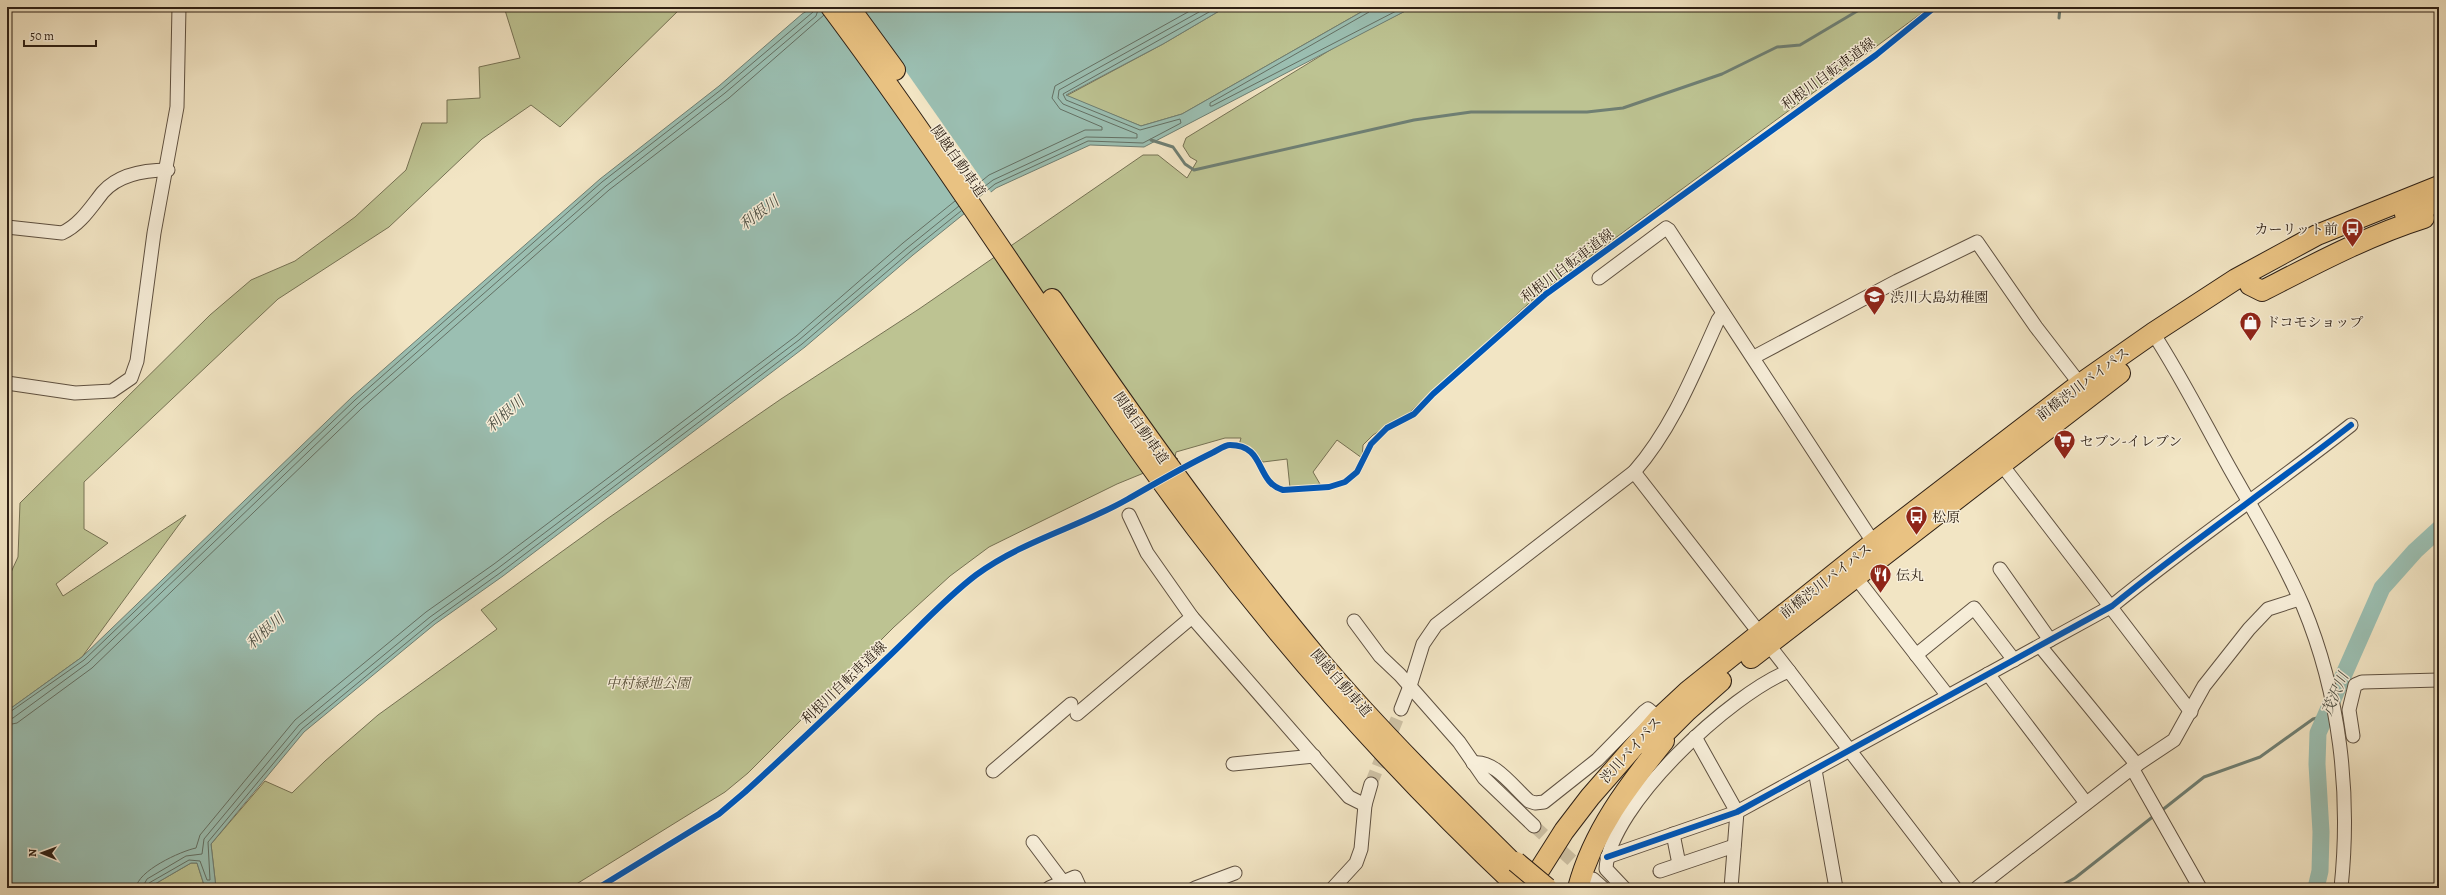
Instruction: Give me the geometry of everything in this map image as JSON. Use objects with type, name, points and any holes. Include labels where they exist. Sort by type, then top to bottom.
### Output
[{"type":"highway","name":"関越自動車道","points":[[831,7],[930,144],[1081,367],[1173,485],[1241,563],[1320,661],[1365,711],[1489,839],[1514,872]]},
{"type":"highway","name":"関越自動車道","points":[[849,7],[946,144],[1173,485],[1229,572],[1311,672],[1398,767],[1514,872],[1539,888]]},
{"type":"highway","name":"前橋渋川バイパス","points":[[1878,550],[2002,465],[2157,338],[2236,279],[2317,235],[2439,186]]},
{"type":"highway","name":"前橋渋川バイパス","points":[[1763,639],[1878,550],[2080,384],[2250,285],[2319,249],[2387,220],[2439,202]]},
{"type":"highway","points":[[2250,285],[2262,291],[2391,228],[2439,213]]},
{"type":"highway","name":"渋川バイパス","points":[[1543,888],[1570,846],[1609,792],[1687,711],[1763,639]]},
{"type":"highway","name":"渋川バイパス","points":[[1528,888],[1564,831],[1621,760],[1659,718],[1688,691],[1763,639]]},
{"type":"highway","points":[[1585,884],[1590,851],[1611,811],[1687,711]]},
{"type":"highway","points":[[1523,888],[1564,831]]},
{"type":"highway","points":[[1514,872],[1547,888]]},
{"type":"street","points":[[7,383],[75,393],[112,391],[131,378],[137,361],[154,233],[168,170],[178,107],[179,7]]},
{"type":"street","points":[[7,227],[62,233],[89,211],[112,184],[146,170],[168,170]]},
{"type":"street","points":[[1599,278],[1666,228],[1754,357],[1800,432],[1878,550]]},
{"type":"street","points":[[1754,357],[1897,281],[1977,242],[2036,327],[2080,384]]},
{"type":"street","points":[[1401,709],[1423,644],[1436,626],[1634,472],[1662,436],[1696,370],[1718,320],[1723,313]]},
{"type":"street","points":[[2157,338],[2249,503],[2299,599],[2324,667],[2340,740],[2344,825],[2340,888]]},
{"type":"street","points":[[1607,857],[1737,812],[2112,606],[2149,576],[2249,503],[2351,425]]},
{"type":"street","points":[[2002,465],[2112,606],[2191,712]]},
{"type":"street","points":[[1634,472],[1763,639],[1852,750],[1888,802],[1955,888]]},
{"type":"street","points":[[1129,515],[1147,553],[1192,617],[1349,797],[1365,805]]},
{"type":"street","points":[[2000,569],[2045,643],[2134,767],[2200,888]]},
{"type":"street","points":[[1851,571],[1948,696]]},
{"type":"street","points":[[1977,888],[2086,803],[2134,767],[2174,740],[2191,712],[2204,686],[2268,609],[2299,599]]},
{"type":"street","points":[[1916,655],[1974,608],[2014,660]]},
{"type":"street","points":[[993,771],[1192,617]]},
{"type":"street","points":[[1354,621],[1380,656],[1410,686],[1459,742],[1484,778],[1534,826]]},
{"type":"street","points":[[1624,888],[1606,869],[1607,857],[1611,844],[1641,797],[1695,737],[1734,703],[1773,677],[1789,671]]},
{"type":"street","points":[[1988,674],[2086,803]]},
{"type":"street","points":[[2353,736],[2349,710],[2355,685],[2362,682],[2439,680]]},
{"type":"street","points":[[1473,763],[1480,761],[1489,764],[1529,801],[1535,803],[1544,802],[1597,760],[1648,709],[1659,718]]},
{"type":"street","points":[[1695,737],[1737,812],[1731,888]]},
{"type":"street","points":[[1233,764],[1314,756]]},
{"type":"street","points":[[1815,770],[1836,888]]},
{"type":"street","points":[[1333,888],[1356,863],[1361,849],[1365,805],[1371,784]]},
{"type":"street","points":[[1673,834],[1679,864]]},
{"type":"street","points":[[1034,842],[1063,882]]},
{"type":"street","points":[[1660,871],[1734,846]]},
{"type":"street","points":[[1195,888],[1234,873]]},
{"type":"street","points":[[1049,888],[1075,877],[1080,888]]},
{"type":"street","points":[[1585,884],[1603,888]]},
{"type":"green space","points":[[504,7],[682,7],[560,127],[531,105],[482,139],[389,227],[278,299],[84,482],[84,529],[108,543],[56,584],[63,596],[186,515],[82,657],[7,711],[7,581],[18,557],[20,503],[210,315],[251,280],[295,261],[355,217],[406,170],[422,123],[447,123],[447,100],[480,98],[479,67],[520,58]]},
{"type":"green space","points":[[1226,7],[1370,7],[1182,114],[1141,126],[1066,96],[1163,44]]},
{"type":"green space","name":"中村緑地公園","points":[[1413,7],[1436,7],[1439,11],[1446,7],[1930,7],[1539,294],[1409,413],[1373,435],[1363,445],[1362,458],[1337,440],[1313,472],[1320,484],[1290,488],[1287,459],[1263,462],[1251,448],[1239,445],[1241,438],[1225,438],[1176,452],[1175,457],[1178,459],[1117,484],[989,547],[950,576],[894,627],[748,773],[725,792],[570,888],[216,888],[211,844],[265,781],[292,793],[325,761],[378,715],[497,629],[481,610],[607,519],[781,399],[919,309],[1143,155],[1158,155],[1187,178],[1197,161],[1190,157],[1183,146],[1186,138],[1340,44]]},
{"type":"green space","points":[[191,863],[197,863],[205,888],[148,888]]},
{"type":"water","name":"利根川","points":[[813,7],[1226,7],[1163,44],[1066,95],[1141,126],[1182,114],[1370,7],[1413,7],[1144,147],[1090,145],[996,188],[913,255],[805,347],[503,576],[435,624],[304,732],[211,844],[216,888],[205,888],[197,863],[191,863],[148,888],[7,888],[7,711],[82,657],[352,397],[600,179],[719,86],[802,14]]},
{"type":"pier","points":[[824,7],[872,23],[992,194],[969,212]]},
{"type":"waterway","points":[[1151,140],[1173,147],[1185,164],[1194,170],[1414,120],[1471,112],[1587,112],[1623,108],[1722,74],[1777,47],[1800,45],[1864,7]]},
{"type":"waterway","points":[[2059,18],[2060,7]]},
{"type":"waterway","name":"茂沢川","points":[[2316,888],[2320,871],[2321,832],[2317,764],[2318,733],[2382,588],[2415,551],[2439,529]]},
{"type":"waterway","points":[[2161,811],[2204,777],[2260,757],[2313,719],[2325,716]]},
{"type":"waterway","points":[[2057,888],[2075,878],[2155,815]]},
{"type":"tunnel","points":[[1371,784],[1401,709]]},
{"type":"tunnel","points":[[1534,826],[1588,875]]},
{"type":"cycle path","name":"利根川自転車道線","points":[[598,888],[719,814],[815,727],[952,595],[976,575],[1012,553],[1031,543],[1109,509],[1180,469],[1228,445],[1241,447],[1250,451],[1268,480],[1274,486],[1283,490],[1329,487],[1345,482],[1357,472],[1371,444],[1387,428],[1414,414],[1433,394],[1546,294],[1876,55],[1935,7]]},
{"type":"cycle path","points":[[1607,857],[1737,812],[2112,606],[2351,425]]},
{"type":"place","name":"カーリット前","points":[[2353,248]]},
{"type":"place","name":"渋川大島幼稚園","points":[[1874,316]]},
{"type":"place","name":"ドコモショップ","points":[[2251,342]]},
{"type":"place","name":"セブン-イレブン","points":[[2065,460]]},
{"type":"place","name":"松原","points":[[1916,536]]},
{"type":"place","name":"伝丸","points":[[1881,594]]}]
